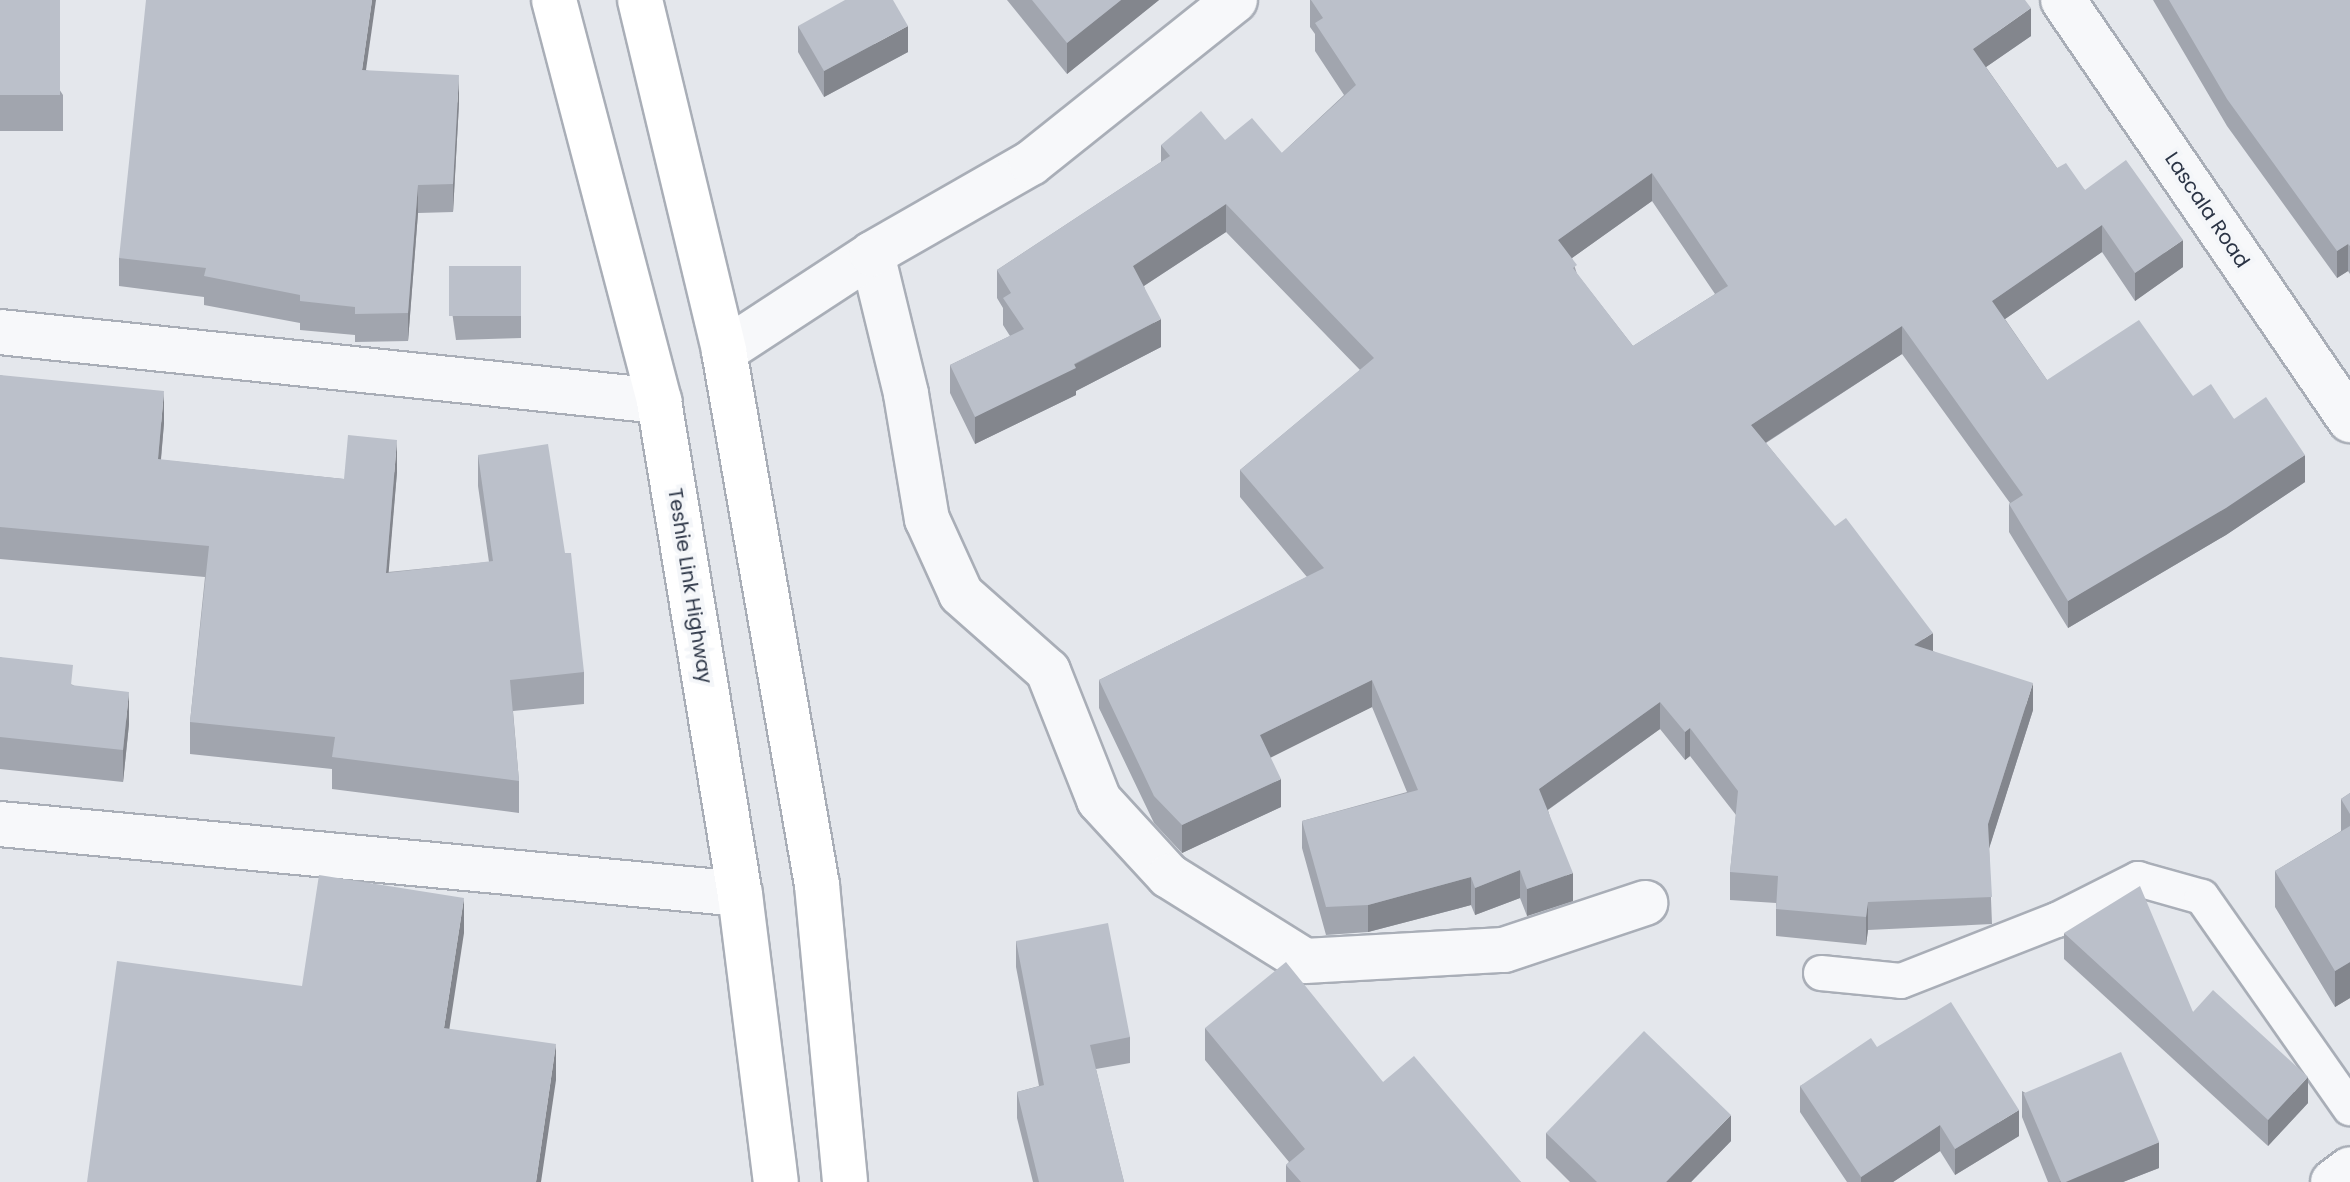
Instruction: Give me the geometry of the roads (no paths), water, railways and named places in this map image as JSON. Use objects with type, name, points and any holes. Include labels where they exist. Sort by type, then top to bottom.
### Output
[{"type":"main road","name":"Teshie Link Highway","points":[[554,0],[659,401],[740,894],[776,1182]]},
{"type":"main road","points":[[640,0],[724,351],[817,885],[845,1182]]},
{"type":"street","points":[[724,351],[872,254],[1031,163],[1235,0]]},
{"type":"street","name":"Lascala Road","points":[[2063,0],[2350,420]]},
{"type":"street","points":[[872,254],[906,394],[927,519],[961,594],[1048,671],[1099,800],[1169,876],[1305,961],[1504,950],[1645,903]]},
{"type":"street","points":[[0,332],[659,401]]},
{"type":"street","points":[[0,824],[740,894]]},
{"type":"street","points":[[2333,1182],[2350,1169]]},
{"type":"lane","points":[[1821,973],[1901,981],[2057,920],[2138,879],[2202,897],[2350,1108]]}]
